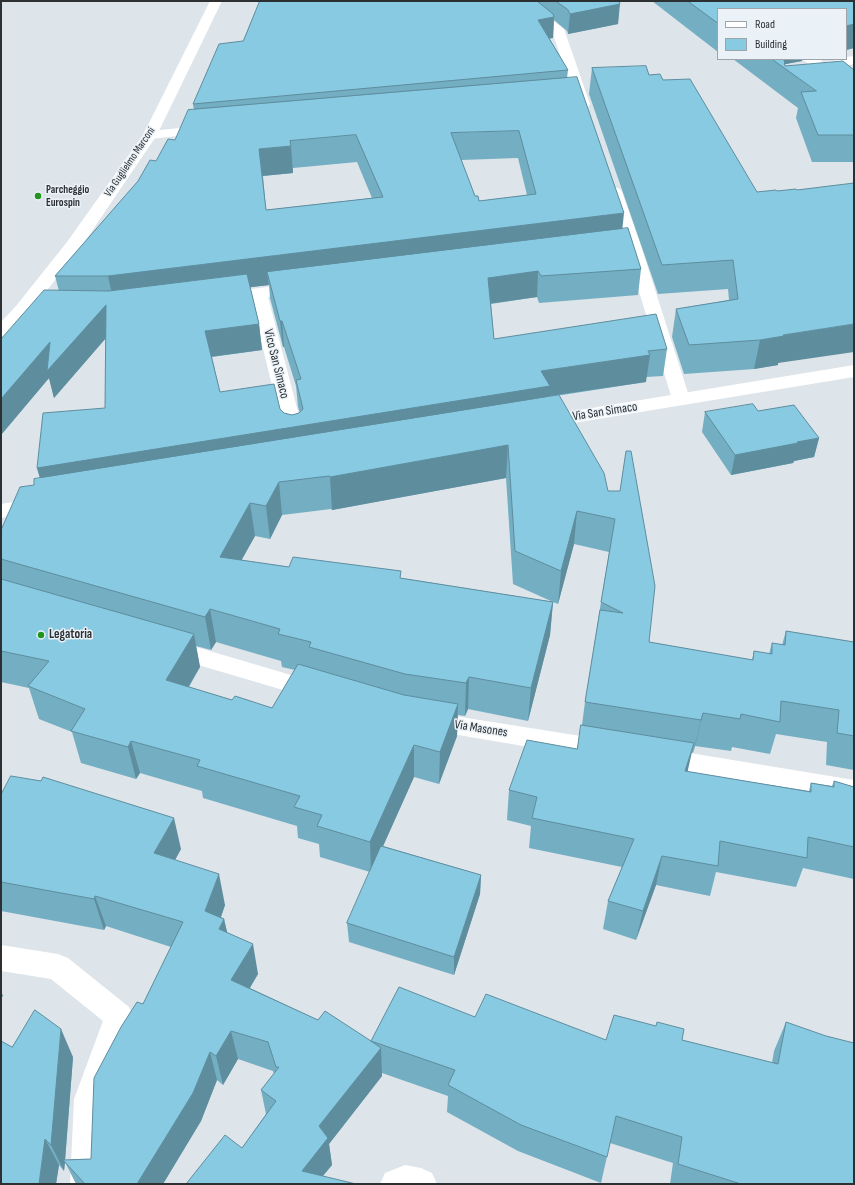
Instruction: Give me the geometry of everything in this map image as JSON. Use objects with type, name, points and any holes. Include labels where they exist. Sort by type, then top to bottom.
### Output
[{"type":"street","name":"Via Guglielmo Marconi","points":[[1,332],[22,310],[73,246],[150,135],[216,1]]},
{"type":"street","points":[[519,1],[559,32],[575,97],[588,119]]},
{"type":"street","points":[[810,60],[822,66],[854,92]]},
{"type":"street","points":[[822,66],[854,60]]},
{"type":"street","points":[[150,135],[220,128]]},
{"type":"street","points":[[609,179],[633,246],[681,399]]},
{"type":"street","points":[[614,249],[633,246]]},
{"type":"street","points":[[205,300],[313,286]]},
{"type":"street","name":"Vico San Simaco","points":[[258,293],[294,435]]},
{"type":"street","name":"Via Guglielmo Marconi","points":[[1,325],[22,310]]},
{"type":"street","points":[[22,310],[46,310]]},
{"type":"street","name":"Via San Simaco","points":[[525,425],[854,371]]},
{"type":"street","points":[[1,511],[56,502]]},
{"type":"street","points":[[146,641],[336,697]]},
{"type":"street","name":"Via Masones","points":[[405,717],[854,790]]},
{"type":"street","points":[[1,958],[58,967],[119,1016],[90,1099],[86,1184]]},
{"type":"building","points":[[260,1],[537,1],[553,14],[554,17],[538,20],[568,70],[193,104],[219,44],[243,41]]},
{"type":"building","points":[[556,1],[619,1],[620,4],[570,14],[568,10]]},
{"type":"building","points":[[688,1],[854,1],[854,24],[847,26],[847,8],[717,8],[717,22]]},
{"type":"building","points":[[773,60],[784,60],[785,66],[843,61],[854,70],[854,135],[818,135],[801,92],[816,91]]},
{"type":"building","points":[[646,66],[649,75],[660,74],[663,80],[690,79],[757,192],[797,190],[854,183],[854,324],[760,340],[689,345],[676,309],[738,299],[733,260],[662,265],[592,68]]},
{"type":"building","points":[[577,77],[624,213],[108,276],[55,276],[138,181],[150,160],[156,161],[168,139],[175,140],[188,110]],"holes":[[[519,131],[536,194],[479,201],[478,196],[475,196],[451,133]],[[356,135],[383,197],[266,210],[259,149],[291,146],[290,141]]]},
{"type":"building","points":[[628,228],[641,269],[541,276],[538,271],[488,278],[494,339],[656,314],[667,349],[648,351],[650,355],[541,371],[550,386],[37,468],[43,413],[105,408],[106,305],[47,371],[50,342],[1,399],[1,339],[44,290],[109,291],[247,274],[259,324],[205,331],[220,392],[274,384],[280,409],[284,413],[292,415],[299,413],[303,409],[296,380],[301,379],[282,321],[280,321],[267,272]]},
{"type":"building","points":[[559,395],[604,473],[608,491],[620,491],[626,451],[631,451],[655,586],[649,642],[753,660],[754,651],[772,654],[772,643],[785,645],[786,631],[854,642],[854,736],[837,733],[839,710],[781,701],[780,722],[741,714],[740,719],[703,713],[701,720],[585,702],[600,610],[623,613],[601,602],[615,519],[577,511],[561,571],[515,551],[508,445],[330,477],[279,482],[266,506],[250,503],[220,557],[289,567],[293,557],[401,571],[400,578],[553,602],[531,688],[469,677],[466,683],[405,674],[309,647],[311,642],[278,634],[280,629],[210,609],[205,617],[1,559],[1,530],[20,487],[34,485],[34,479]]},
{"type":"building","points":[[753,404],[758,411],[794,405],[819,438],[735,455],[705,412]]},
{"type":"building","points":[[1,579],[194,634],[166,680],[232,700],[235,696],[272,708],[298,664],[404,695],[458,704],[440,752],[414,745],[370,842],[317,826],[322,815],[294,807],[300,796],[197,766],[200,760],[131,741],[128,747],[71,731],[85,709],[28,686],[49,661],[1,651]]},
{"type":"building","points":[[581,725],[694,743],[685,771],[811,792],[811,783],[834,787],[834,781],[854,787],[854,847],[808,837],[807,858],[720,841],[718,866],[662,856],[643,911],[608,901],[634,839],[532,818],[537,797],[509,790],[527,740],[577,749]]},
{"type":"building","points":[[11,776],[41,781],[43,777],[174,818],[154,853],[219,874],[205,911],[224,919],[219,929],[253,944],[231,980],[318,1020],[325,1011],[381,1048],[319,1126],[328,1138],[302,1171],[356,1184],[186,1184],[225,1135],[242,1148],[276,1101],[261,1090],[279,1067],[276,1067],[268,1042],[231,1031],[216,1056],[210,1052],[193,1093],[137,1184],[85,1184],[63,1160],[91,1159],[94,1078],[121,1027],[137,1002],[143,1004],[183,922],[95,896],[94,899],[1,882],[1,795]]},
{"type":"building","points":[[381,846],[481,875],[454,957],[347,923]]},
{"type":"building","points":[[399,987],[475,1017],[486,994],[606,1040],[614,1015],[656,1026],[657,1022],[684,1029],[682,1040],[778,1064],[786,1022],[826,1036],[854,1043],[854,1184],[741,1184],[678,1164],[682,1137],[616,1116],[607,1157],[521,1125],[448,1085],[455,1070],[371,1041]]},
{"type":"building","points":[[35,1010],[61,1029],[51,1145],[45,1139],[39,1184],[1,1184],[1,1041],[12,1047]]},
{"type":"place","name":"Parcheggio Eurospin","points":[[38,196]]},
{"type":"place","name":"Legatoria","points":[[41,635]]}]
